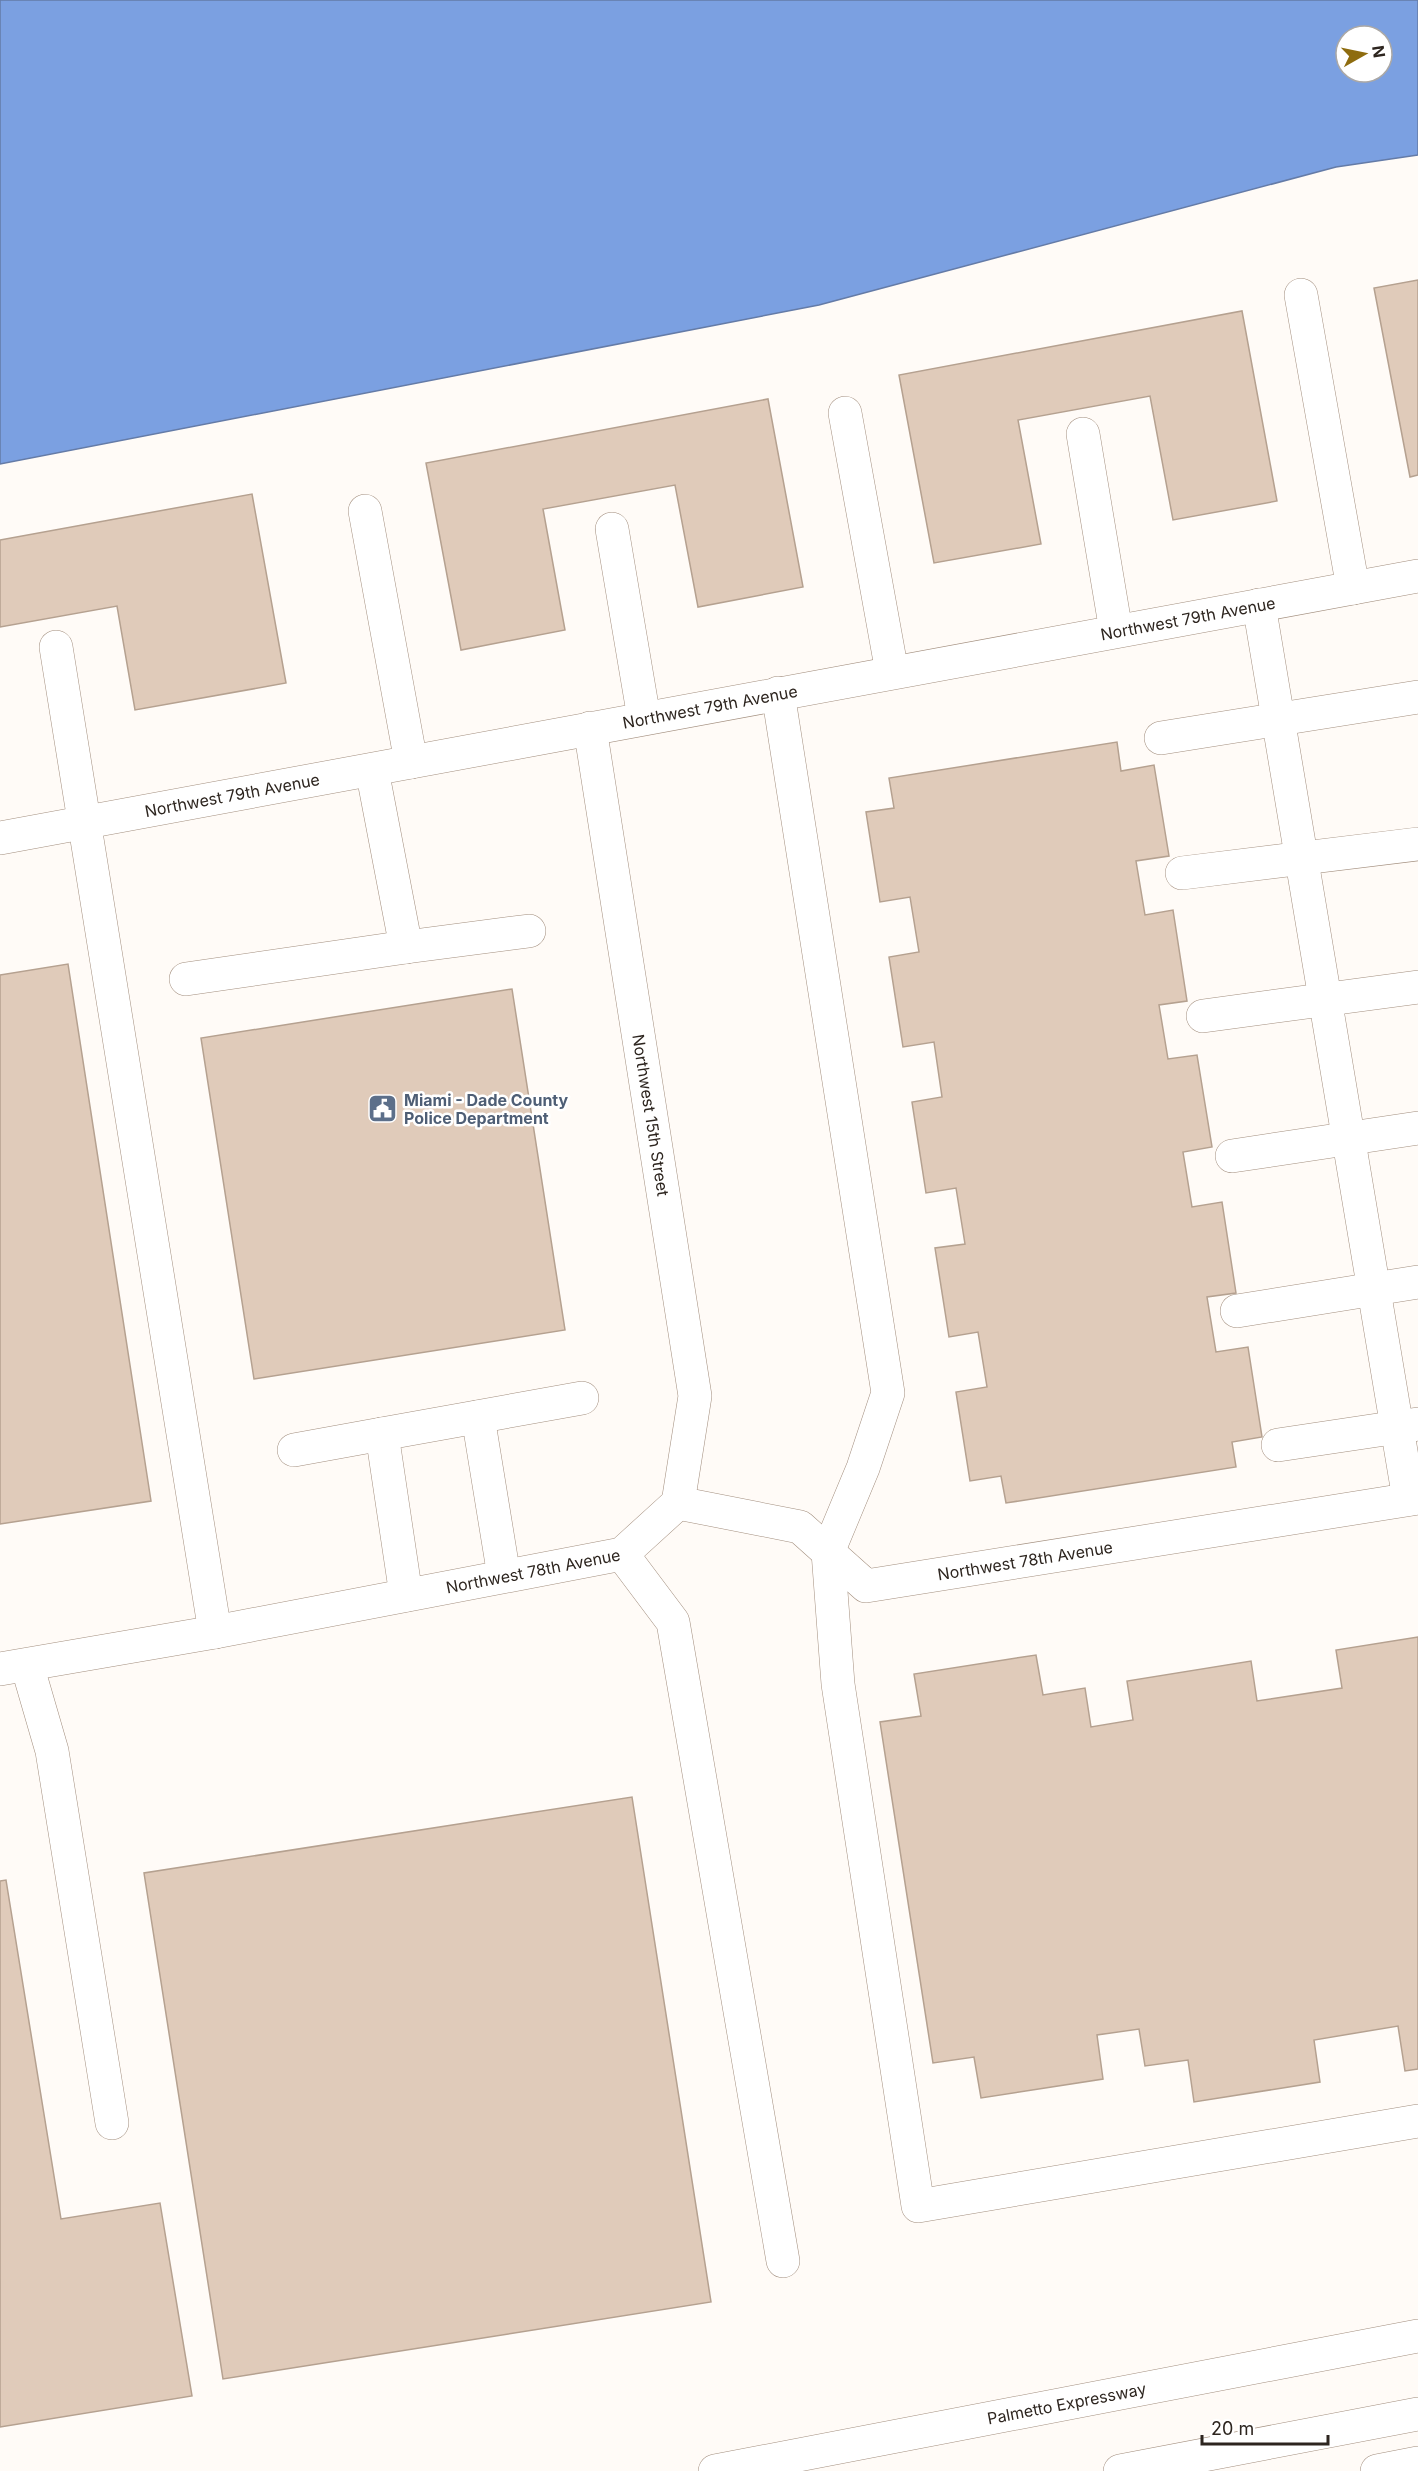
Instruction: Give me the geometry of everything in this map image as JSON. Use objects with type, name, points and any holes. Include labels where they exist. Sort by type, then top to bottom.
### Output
[{"type":"main road","points":[[1300,295],[1353,588]]},
{"type":"main road","points":[[844,413],[892,672]]},
{"type":"main road","points":[[1083,434],[1116,631]]},
{"type":"main road","points":[[365,511],[411,762]]},
{"type":"main road","points":[[612,530],[644,718]]},
{"type":"main road","name":"Northwest 79th Avenue","points":[[0,838],[1418,576]]},
{"type":"main road","points":[[1260,605],[1373,1288],[1407,1426],[1413,1498]]},
{"type":"main road","points":[[56,647],[215,1632]]},
{"type":"main road","points":[[778,693],[888,1393],[863,1468],[828,1552],[838,1684],[918,2206],[1418,2121]]},
{"type":"main road","points":[[1161,738],[1418,697]]},
{"type":"main road","name":"Northwest 15th Street","points":[[590,728],[695,1396],[678,1503]]},
{"type":"main road","points":[[372,770],[406,947]]},
{"type":"main road","points":[[1182,873],[1418,844]]},
{"type":"main road","points":[[186,979],[529,931]]},
{"type":"main road","points":[[1203,1016],[1418,987]]},
{"type":"main road","points":[[1232,1156],[1418,1128]]},
{"type":"main road","points":[[1237,1311],[1418,1282]]},
{"type":"main road","points":[[294,1450],[582,1398]]},
{"type":"main road","points":[[478,1417],[504,1576]]},
{"type":"main road","points":[[1278,1445],[1407,1426]]},
{"type":"main road","points":[[382,1434],[406,1595]]},
{"type":"main road","name":"Northwest 78th Avenue","points":[[13,1667],[215,1632],[622,1554],[678,1503],[800,1527],[866,1586],[1413,1498]]},
{"type":"main road","points":[[622,1554],[674,1622],[783,2261]]},
{"type":"main road","points":[[13,1667],[52,1751],[112,2123]]},
{"type":"main road","name":"Palmetto Expressway","points":[[715,2471],[1418,2336]]},
{"type":"main road","points":[[1120,2471],[1418,2414]]},
{"type":"main road","points":[[1377,2471],[1418,2463]]},
{"type":"water","points":[[0,0],[1418,0],[1418,155],[1336,167],[819,305],[0,464]]},
{"type":"building","points":[[1418,280],[1418,475],[1410,477],[1374,288]]},
{"type":"building","points":[[1242,311],[1277,501],[1173,520],[1150,396],[1018,420],[1041,544],[934,563],[899,375]]},
{"type":"building","points":[[768,399],[803,587],[698,607],[675,485],[543,509],[565,630],[461,650],[426,463]]},
{"type":"building","points":[[252,494],[286,683],[135,710],[117,606],[0,627],[0,540]]},
{"type":"building","points":[[1117,742],[1121,771],[1154,765],[1169,856],[1136,861],[1145,915],[1173,910],[1187,1001],[1159,1005],[1168,1059],[1197,1055],[1212,1147],[1183,1152],[1192,1207],[1222,1202],[1236,1293],[1207,1297],[1216,1352],[1248,1347],[1262,1437],[1232,1442],[1236,1467],[1006,1503],[1001,1476],[970,1481],[956,1392],[987,1387],[978,1332],[949,1337],[935,1248],[965,1244],[956,1188],[926,1193],[912,1102],[942,1097],[934,1042],[903,1047],[889,957],[919,952],[910,897],[880,902],[866,812],[894,808],[889,778]]},
{"type":"building","points":[[68,964],[151,1501],[0,1524],[0,975]]},
{"type":"building","points":[[512,989],[565,1330],[254,1379],[201,1038]]},
{"type":"building","points":[[1418,1637],[1418,2069],[1405,2071],[1398,2026],[1314,2040],[1320,2082],[1194,2102],[1188,2060],[1145,2066],[1139,2029],[1097,2035],[1103,2079],[981,2098],[974,2057],[933,2063],[880,1722],[921,1716],[914,1674],[1036,1655],[1043,1695],[1085,1688],[1091,1727],[1133,1720],[1127,1681],[1251,1661],[1257,1701],[1342,1688],[1336,1650]]},
{"type":"building","points":[[632,1797],[711,2302],[223,2379],[144,1873]]},
{"type":"building","points":[[6,1880],[61,2219],[160,2203],[192,2396],[0,2427],[0,1881]]},
{"type":"place","name":"Miami - Dade County Police Department","points":[[383,1109]]}]
